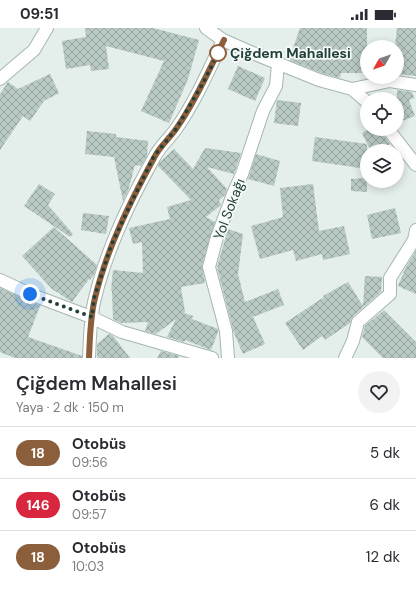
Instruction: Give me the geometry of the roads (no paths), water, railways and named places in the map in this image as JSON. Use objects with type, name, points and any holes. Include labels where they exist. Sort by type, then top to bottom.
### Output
[{"type":"street","points":[[0,79],[34,50],[47,28]]},
{"type":"street","points":[[206,28],[224,40],[278,64],[319,80],[352,89],[360,96]]},
{"type":"street","points":[[89,358],[94,298],[111,246],[154,156],[176,129],[203,83],[224,40]]},
{"type":"street","name":"Yol Sokağı","points":[[228,358],[226,331],[209,267],[217,237],[242,174],[263,111],[276,86],[278,64]]},
{"type":"street","points":[[352,89],[390,81],[416,85]]},
{"type":"street","points":[[393,136],[416,165]]},
{"type":"street","points":[[345,358],[353,341],[358,322],[390,294],[390,278],[414,240],[416,230]]},
{"type":"street","points":[[0,280],[30,294],[92,317],[122,332],[212,358]]},
{"type":"place","name":"Çiğdem Mahallesi","points":[[218,53]]}]
